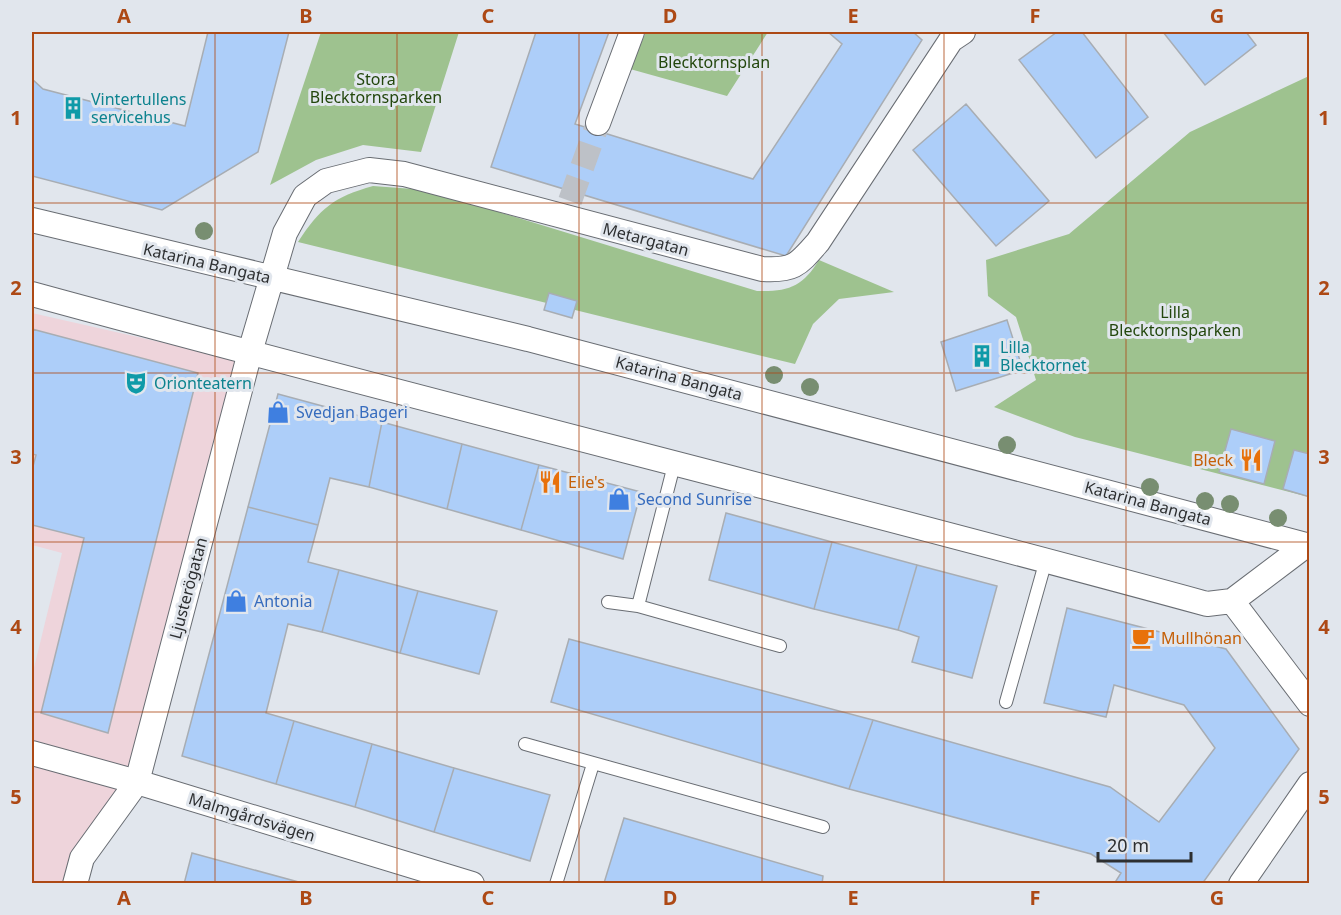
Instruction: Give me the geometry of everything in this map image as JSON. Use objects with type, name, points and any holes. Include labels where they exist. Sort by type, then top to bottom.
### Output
[{"type":"street","points":[[598,123],[632,32]]},
{"type":"street","name":"Metargatan","points":[[272,278],[285,233],[305,196],[326,181],[348,173],[369,170],[404,174],[567,209],[762,269],[784,271],[798,264],[818,242],[952,34]]},
{"type":"street","name":"Katarina Bangata","points":[[37,226],[272,278],[539,342],[1307,546]]},
{"type":"street","name":"Ljusterögatan","points":[[75,884],[82,858],[137,782],[250,352],[272,278]]},
{"type":"street","points":[[32,294],[1207,604],[1233,601],[1310,704]]},
{"type":"street","name":"Katarina Bangata","points":[[1233,601],[1307,546]]},
{"type":"street","name":"Malmgårdsvägen","points":[[32,753],[137,782],[472,884]]},
{"type":"street","points":[[1241,884],[1303,810],[1310,784]]},
{"type":"lane","points":[[638,606],[674,465]]},
{"type":"lane","points":[[1006,702],[1046,560]]},
{"type":"lane","points":[[608,602],[638,606],[780,646]]},
{"type":"lane","points":[[525,744],[823,827]]},
{"type":"lane","points":[[556,884],[593,764]]},
{"type":"shaded area","points":[[32,313],[248,362],[143,780],[70,883],[32,884],[32,676],[62,553],[32,545]]},
{"type":"green space","name":"Stora Blecktornsparken","points":[[321,32],[459,32],[421,152],[363,145],[316,160],[270,185]]},
{"type":"green space","name":"Blecktornsplan","points":[[646,32],[768,32],[727,96],[630,69]]},
{"type":"green space","name":"Lilla Blecktornsparken","points":[[1309,76],[1309,497],[1075,437],[994,407],[1036,380],[1016,317],[988,296],[986,260],[1069,234],[1190,132]]},
{"type":"green space","points":[[373,186],[427,190],[757,291],[778,290],[794,286],[807,276],[819,260],[894,292],[839,299],[813,324],[795,364],[298,242],[314,220],[329,205]]},
{"type":"building","name":"Vintertullens servicehus","points":[[208,32],[289,32],[258,152],[162,210],[32,176],[32,79],[43,89],[185,126]]},
{"type":"building","points":[[536,32],[609,32],[575,124],[753,179],[842,44],[828,32],[913,32],[922,40],[786,256],[491,167]]},
{"type":"building","points":[[1057,32],[1082,32],[1148,117],[1096,158],[1019,60]]},
{"type":"building","points":[[1163,32],[1246,32],[1256,45],[1205,85]]},
{"type":"building","points":[[966,104],[1049,201],[996,246],[913,150]]},
{"type":"building","points":[[549,293],[577,301],[572,318],[544,310]]},
{"type":"building","name":"Lilla Blecktornet","points":[[1007,320],[1023,370],[956,391],[941,342]]},
{"type":"building","points":[[32,329],[198,373],[108,733],[41,713],[84,538],[32,525],[32,470],[36,455],[32,454]]},
{"type":"building","points":[[278,394],[382,422],[369,487],[330,478],[318,525],[248,507]]},
{"type":"building","points":[[382,422],[462,444],[447,509],[369,487]]},
{"type":"building","points":[[1231,429],[1275,441],[1264,484],[1219,472]]},
{"type":"building","points":[[462,444],[539,465],[521,530],[447,509]]},
{"type":"building","points":[[1294,450],[1310,454],[1310,497],[1283,489]]},
{"type":"building","points":[[539,465],[641,492],[623,559],[521,530]]},
{"type":"building","points":[[248,507],[318,525],[308,562],[339,570],[322,632],[288,624],[266,713],[294,721],[276,784],[182,756]]},
{"type":"building","points":[[726,513],[832,542],[814,609],[709,580]]},
{"type":"building","points":[[832,542],[917,565],[898,630],[814,609]]},
{"type":"building","points":[[917,565],[997,586],[972,678],[912,662],[919,637],[898,630]]},
{"type":"building","points":[[339,570],[418,591],[400,653],[322,632]]},
{"type":"building","points":[[418,591],[497,611],[479,674],[400,653]]},
{"type":"building","points":[[1067,608],[1226,649],[1299,749],[1202,884],[1114,884],[1121,873],[1091,854],[849,789],[873,720],[1110,787],[1159,822],[1215,748],[1184,705],[1114,685],[1106,717],[1044,703]]},
{"type":"building","points":[[569,639],[873,720],[849,789],[551,702]]},
{"type":"building","points":[[294,721],[372,744],[355,807],[276,784]]},
{"type":"building","points":[[372,744],[454,768],[434,832],[355,807]]},
{"type":"building","points":[[454,768],[550,795],[530,861],[434,832]]},
{"type":"building","points":[[624,818],[823,876],[822,884],[604,883]]},
{"type":"building","points":[[192,853],[306,884],[184,884]]},
{"type":"tunnel","points":[[570,201],[598,123]]},
{"type":"place","name":"Vintertullens servicehus","points":[[73,108]]},
{"type":"place","name":"Lilla Blecktornet","points":[[982,356]]},
{"type":"place","name":"Orionteatern","points":[[136,383]]},
{"type":"place","name":"Svedjan Bageri","points":[[278,412]]},
{"type":"place","name":"Bleck","points":[[1251,460]]},
{"type":"place","name":"Elie's","points":[[550,482]]},
{"type":"place","name":"Second Sunrise","points":[[619,499]]},
{"type":"place","name":"Antonia","points":[[236,601]]},
{"type":"place","name":"Mullhönan","points":[[1143,638]]}]
